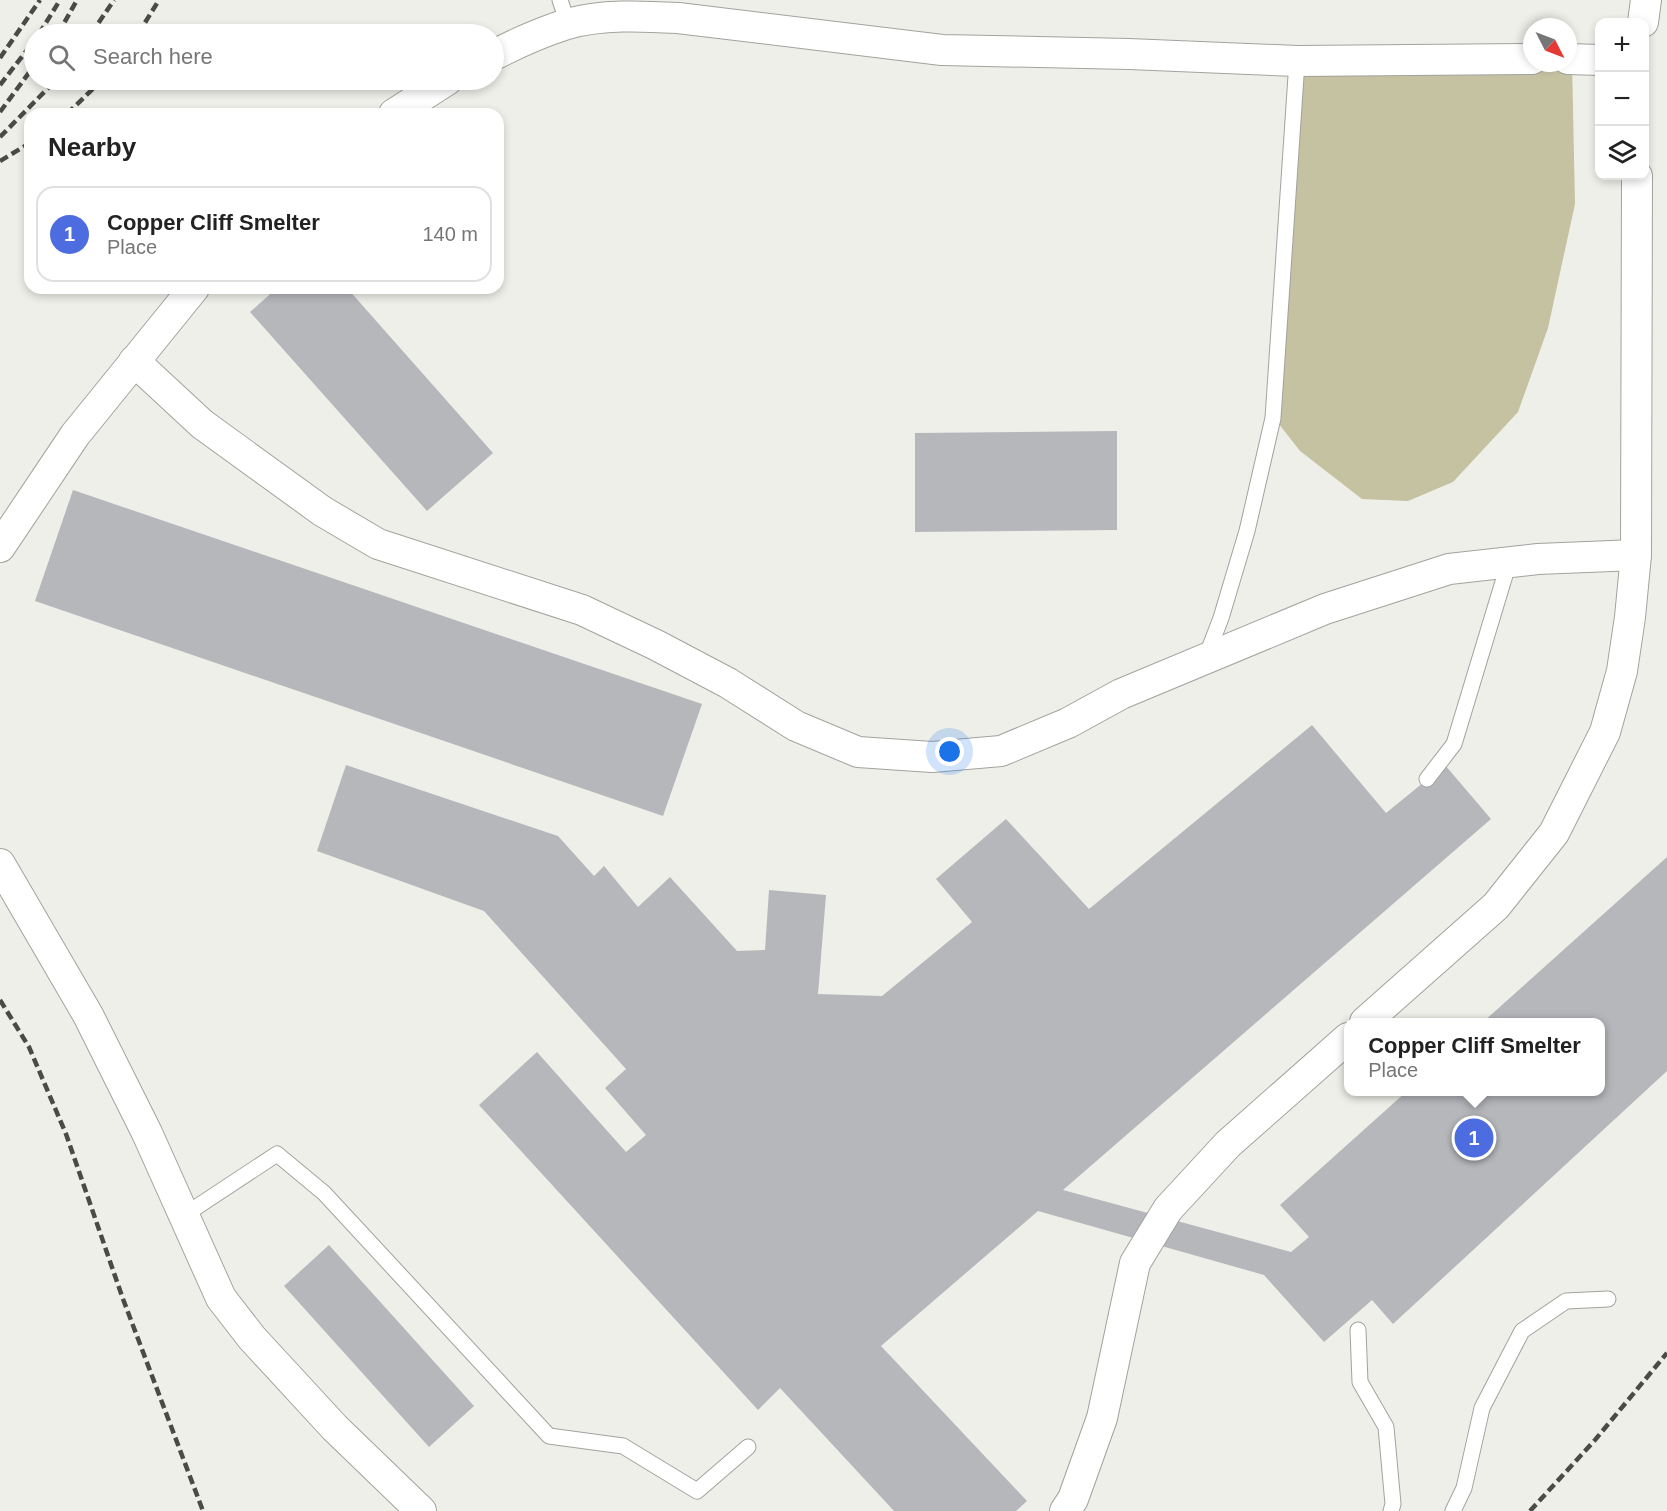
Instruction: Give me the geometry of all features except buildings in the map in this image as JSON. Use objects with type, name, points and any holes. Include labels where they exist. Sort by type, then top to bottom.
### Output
[{"type":"street","points":[[1644,18],[1646,0]]},
{"type":"street","points":[[504,50],[564,12],[678,18],[942,50],[1129,54],[1297,62],[1523,59]]},
{"type":"street","points":[[1577,59],[1595,60]]},
{"type":"street","points":[[403,108],[431,90]]},
{"type":"street","points":[[1371,1018],[1496,906],[1554,833],[1605,732],[1622,671],[1636,555],[1637,180]]},
{"type":"street","points":[[0,547],[75,435],[189,294]]},
{"type":"street","points":[[134,361],[202,423],[322,511],[378,544],[582,610],[728,683],[796,726],[858,752],[932,757],[1001,751],[1068,723],[1120,694],[1325,609],[1449,569],[1538,559],[1636,555]]},
{"type":"street","points":[[0,864],[88,1015],[147,1133],[221,1298],[252,1338],[335,1428],[421,1511]]},
{"type":"street","points":[[1065,1511],[1073,1499],[1102,1418],[1135,1263],[1168,1209],[1228,1144],[1344,1042]]},
{"type":"lane","points":[[1206,659],[1221,618],[1246,531],[1273,418],[1297,62]]},
{"type":"lane","points":[[1427,780],[1454,744],[1509,562]]},
{"type":"lane","points":[[183,1216],[277,1154],[324,1193],[549,1436],[623,1446],[698,1491],[748,1447]]},
{"type":"lane","points":[[1453,1511],[1464,1488],[1482,1408],[1522,1331],[1566,1302],[1608,1299]]},
{"type":"lane","points":[[1358,1330],[1360,1382],[1386,1427],[1393,1503],[1391,1511]]},
{"type":"shaded area","points":[[1523,63],[1523,72],[1572,72],[1575,204],[1548,328],[1518,412],[1453,482],[1408,501],[1362,499],[1300,451],[1275,419],[1299,65]]},
{"type":"railway","points":[[0,58],[40,0]]},
{"type":"railway","points":[[45,24],[60,0]]},
{"type":"railway","points":[[64,24],[77,0]]},
{"type":"railway","points":[[98,24],[114,0]]},
{"type":"railway","points":[[144,24],[159,0]]},
{"type":"railway","points":[[0,85],[24,54]]},
{"type":"railway","points":[[0,112],[24,80]]},
{"type":"railway","points":[[28,108],[46,90]]},
{"type":"railway","points":[[73,108],[92,90]]},
{"type":"railway","points":[[0,137],[24,113]]},
{"type":"railway","points":[[0,161],[24,147]]},
{"type":"railway","points":[[0,1000],[29,1047],[66,1134],[123,1299],[203,1511]]},
{"type":"railway","points":[[1530,1511],[1595,1440],[1667,1353]]},
{"type":"place","name":"Copper Cliff Smelter","points":[[1474,1138]]}]
